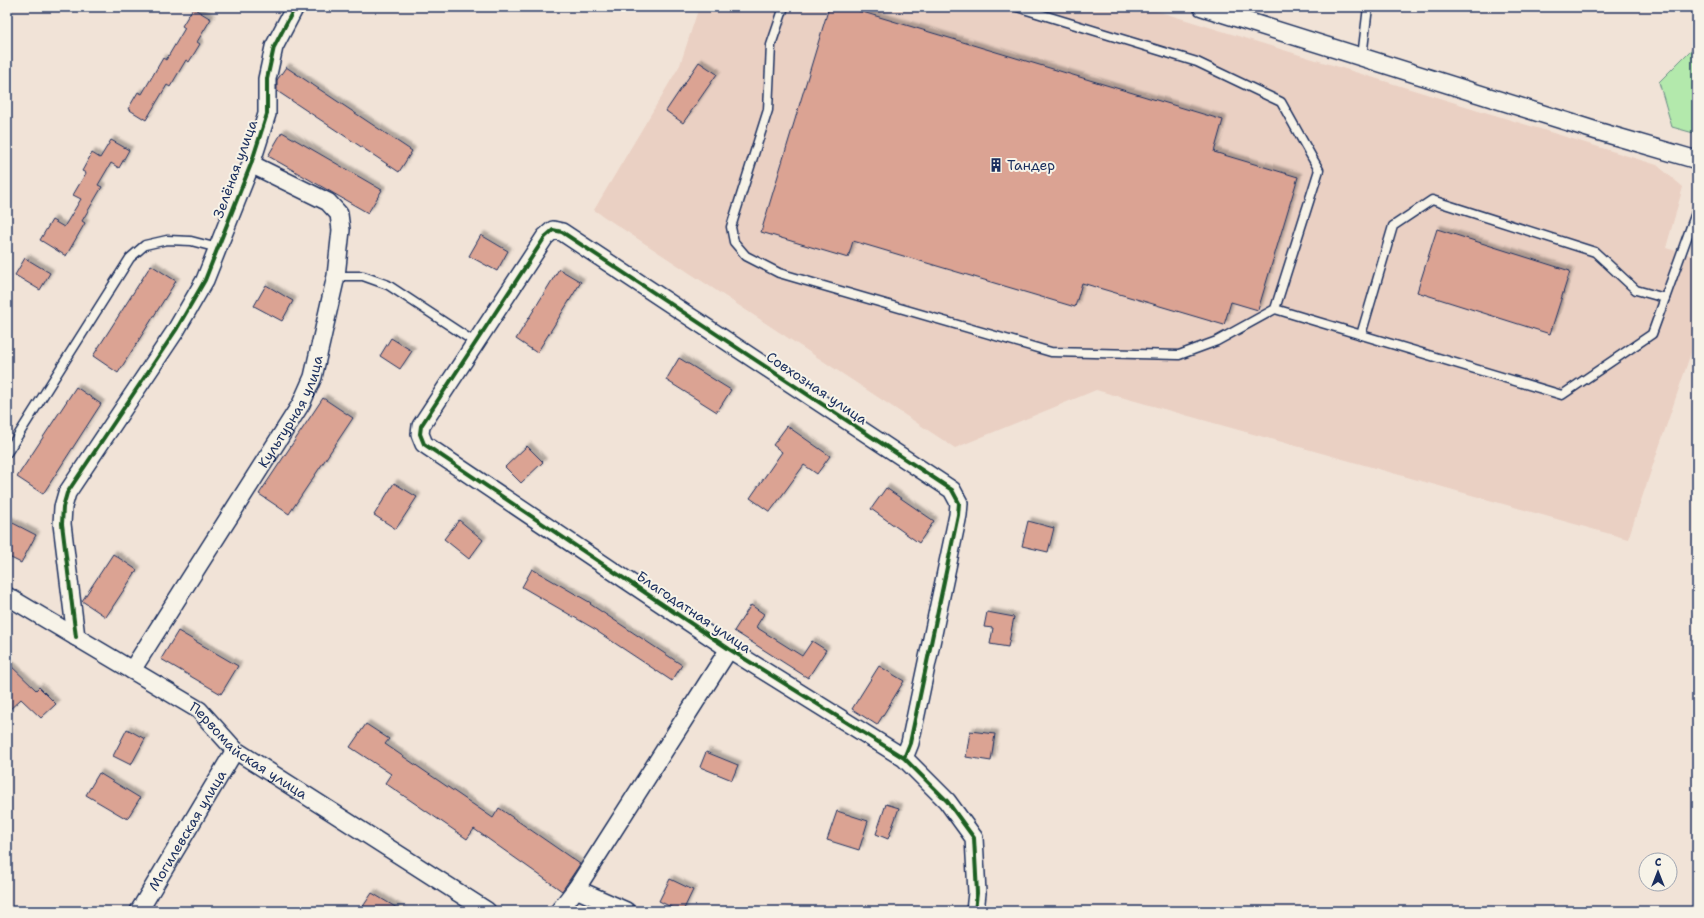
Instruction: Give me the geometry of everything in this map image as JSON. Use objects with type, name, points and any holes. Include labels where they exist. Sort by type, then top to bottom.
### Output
[{"type":"street","name":"Зелёная улица","points":[[76,637],[62,524],[63,507],[67,492],[176,330],[205,280],[251,164],[266,114],[266,79],[274,47],[295,7]]},
{"type":"street","points":[[1202,7],[1597,132],[1697,160]]},
{"type":"street","name":"Культурная улица","points":[[132,670],[301,404],[314,377],[336,276],[341,230],[339,214],[328,202],[251,164]]},
{"type":"street","name":"Совхозная улица","points":[[476,343],[545,237],[553,230],[562,232],[952,490],[959,503],[958,515],[910,743],[904,758]]},
{"type":"street","name":"Благодатная улица","points":[[476,343],[421,426],[420,434],[424,444],[729,649],[904,758],[947,801],[974,838],[977,894],[975,911]]},
{"type":"street","name":"Первомайская улица","points":[[7,596],[199,710],[235,750],[486,911]]},
{"type":"street","points":[[559,911],[576,889],[729,649]]},
{"type":"street","name":"Могилевская улица","points":[[139,911],[235,750]]},
{"type":"street","points":[[576,889],[626,911]]},
{"type":"lane","points":[[784,7],[771,45],[768,110],[731,227],[734,242],[746,256],[779,273],[1051,352],[1178,355],[1217,341],[1275,309],[1319,170],[1281,102],[1197,62],[1017,7]]},
{"type":"lane","points":[[1362,57],[1368,7]]},
{"type":"lane","points":[[1361,335],[1393,226],[1432,200],[1595,252],[1636,290],[1665,298]]},
{"type":"lane","points":[[1275,309],[1562,395],[1652,334],[1697,210]]},
{"type":"lane","points":[[7,453],[130,258],[145,245],[167,240],[191,241],[218,248]]},
{"type":"lane","points":[[336,276],[363,276],[388,285],[476,343]]},
{"type":"shaded area","points":[[699,7],[1144,7],[1657,165],[1683,187],[1666,248],[1697,257],[1697,335],[1628,539],[1096,390],[955,448],[594,210],[680,65]]},
{"type":"green space","points":[[1695,46],[1697,46],[1697,134],[1672,127],[1659,82]]},
{"type":"building","name":"Тандер","points":[[829,7],[846,7],[1223,120],[1214,152],[1298,177],[1258,310],[1231,302],[1224,325],[1082,283],[1075,307],[853,241],[848,258],[761,232]]},
{"type":"building","points":[[193,8],[211,19],[197,42],[200,44],[189,62],[186,60],[170,87],[167,85],[146,120],[128,109],[138,92],[142,94],[163,58],[166,60],[185,28],[182,26]]},
{"type":"building","points":[[699,62],[717,74],[683,123],[666,111]]},
{"type":"building","points":[[286,67],[412,151],[399,172],[277,91],[277,80]]},
{"type":"building","points":[[282,132],[382,190],[368,213],[268,156]]},
{"type":"building","points":[[111,140],[129,150],[119,168],[111,163],[98,185],[102,187],[82,221],[85,223],[66,256],[40,240],[52,220],[64,227],[81,199],[73,195],[86,173],[82,171],[92,153],[100,158]]},
{"type":"building","points":[[1437,229],[1570,271],[1550,334],[1417,292]]},
{"type":"building","points":[[481,235],[508,251],[497,271],[469,256]]},
{"type":"building","points":[[25,258],[50,273],[40,290],[15,275]]},
{"type":"building","points":[[151,265],[176,281],[118,373],[93,356]]},
{"type":"building","points":[[559,269],[581,282],[537,353],[516,339]]},
{"type":"building","points":[[266,285],[293,301],[282,321],[254,306]]},
{"type":"building","points":[[391,338],[412,351],[400,369],[380,356]]},
{"type":"building","points":[[679,358],[731,390],[717,412],[666,380]]},
{"type":"building","points":[[76,387],[101,404],[43,494],[17,477]]},
{"type":"building","points":[[323,398],[353,418],[289,514],[259,494]]},
{"type":"building","points":[[787,426],[830,456],[817,474],[804,465],[770,512],[750,498],[782,452],[773,445]]},
{"type":"building","points":[[527,446],[543,462],[521,483],[505,467]]},
{"type":"building","points":[[394,483],[417,497],[396,529],[374,515]]},
{"type":"building","points":[[886,488],[934,521],[919,543],[871,509]]},
{"type":"building","points":[[7,520],[36,535],[21,563],[7,556]]},
{"type":"building","points":[[459,520],[483,540],[469,559],[444,539]]},
{"type":"building","points":[[1028,521],[1054,528],[1048,552],[1022,546]]},
{"type":"building","points":[[113,554],[137,570],[106,617],[82,601]]},
{"type":"building","points":[[532,569],[591,603],[590,604],[682,665],[672,681],[598,631],[522,587]]},
{"type":"building","points":[[751,605],[764,614],[756,627],[802,656],[812,641],[826,650],[808,678],[734,631]]},
{"type":"building","points":[[987,612],[1014,617],[1008,647],[990,644],[993,628],[984,627]]},
{"type":"building","points":[[178,631],[238,666],[221,694],[161,659]]},
{"type":"building","points":[[7,662],[36,690],[39,687],[56,704],[41,718],[21,699],[7,712]]},
{"type":"building","points":[[879,666],[904,681],[877,725],[852,709]]},
{"type":"building","points":[[366,724],[389,739],[385,744],[493,818],[499,808],[580,864],[562,891],[474,829],[467,839],[385,783],[391,774],[350,747]]},
{"type":"building","points":[[127,729],[145,739],[131,765],[113,756]]},
{"type":"building","points":[[970,731],[995,734],[991,761],[966,757]]},
{"type":"building","points":[[706,752],[738,765],[732,780],[700,767]]},
{"type":"building","points":[[99,773],[140,798],[127,819],[86,795]]},
{"type":"building","points":[[886,804],[899,808],[888,839],[876,834]]},
{"type":"building","points":[[837,811],[868,821],[859,850],[827,840]]},
{"type":"building","points":[[670,879],[693,890],[683,911],[679,911],[659,901]]},
{"type":"building","points":[[372,893],[402,911],[360,911]]},
{"type":"cycle path","points":[[76,637],[62,524],[63,507],[67,493],[176,330],[205,280],[251,164],[267,114],[267,79],[274,47],[295,7]]},
{"type":"cycle path","points":[[904,758],[910,743],[958,515],[959,503],[952,490],[562,232],[553,230],[545,237],[421,426],[420,434],[424,444],[729,649],[904,758],[947,801],[974,838],[977,893],[975,911]]},
{"type":"place","name":"Тандер","points":[[996,165]]}]
